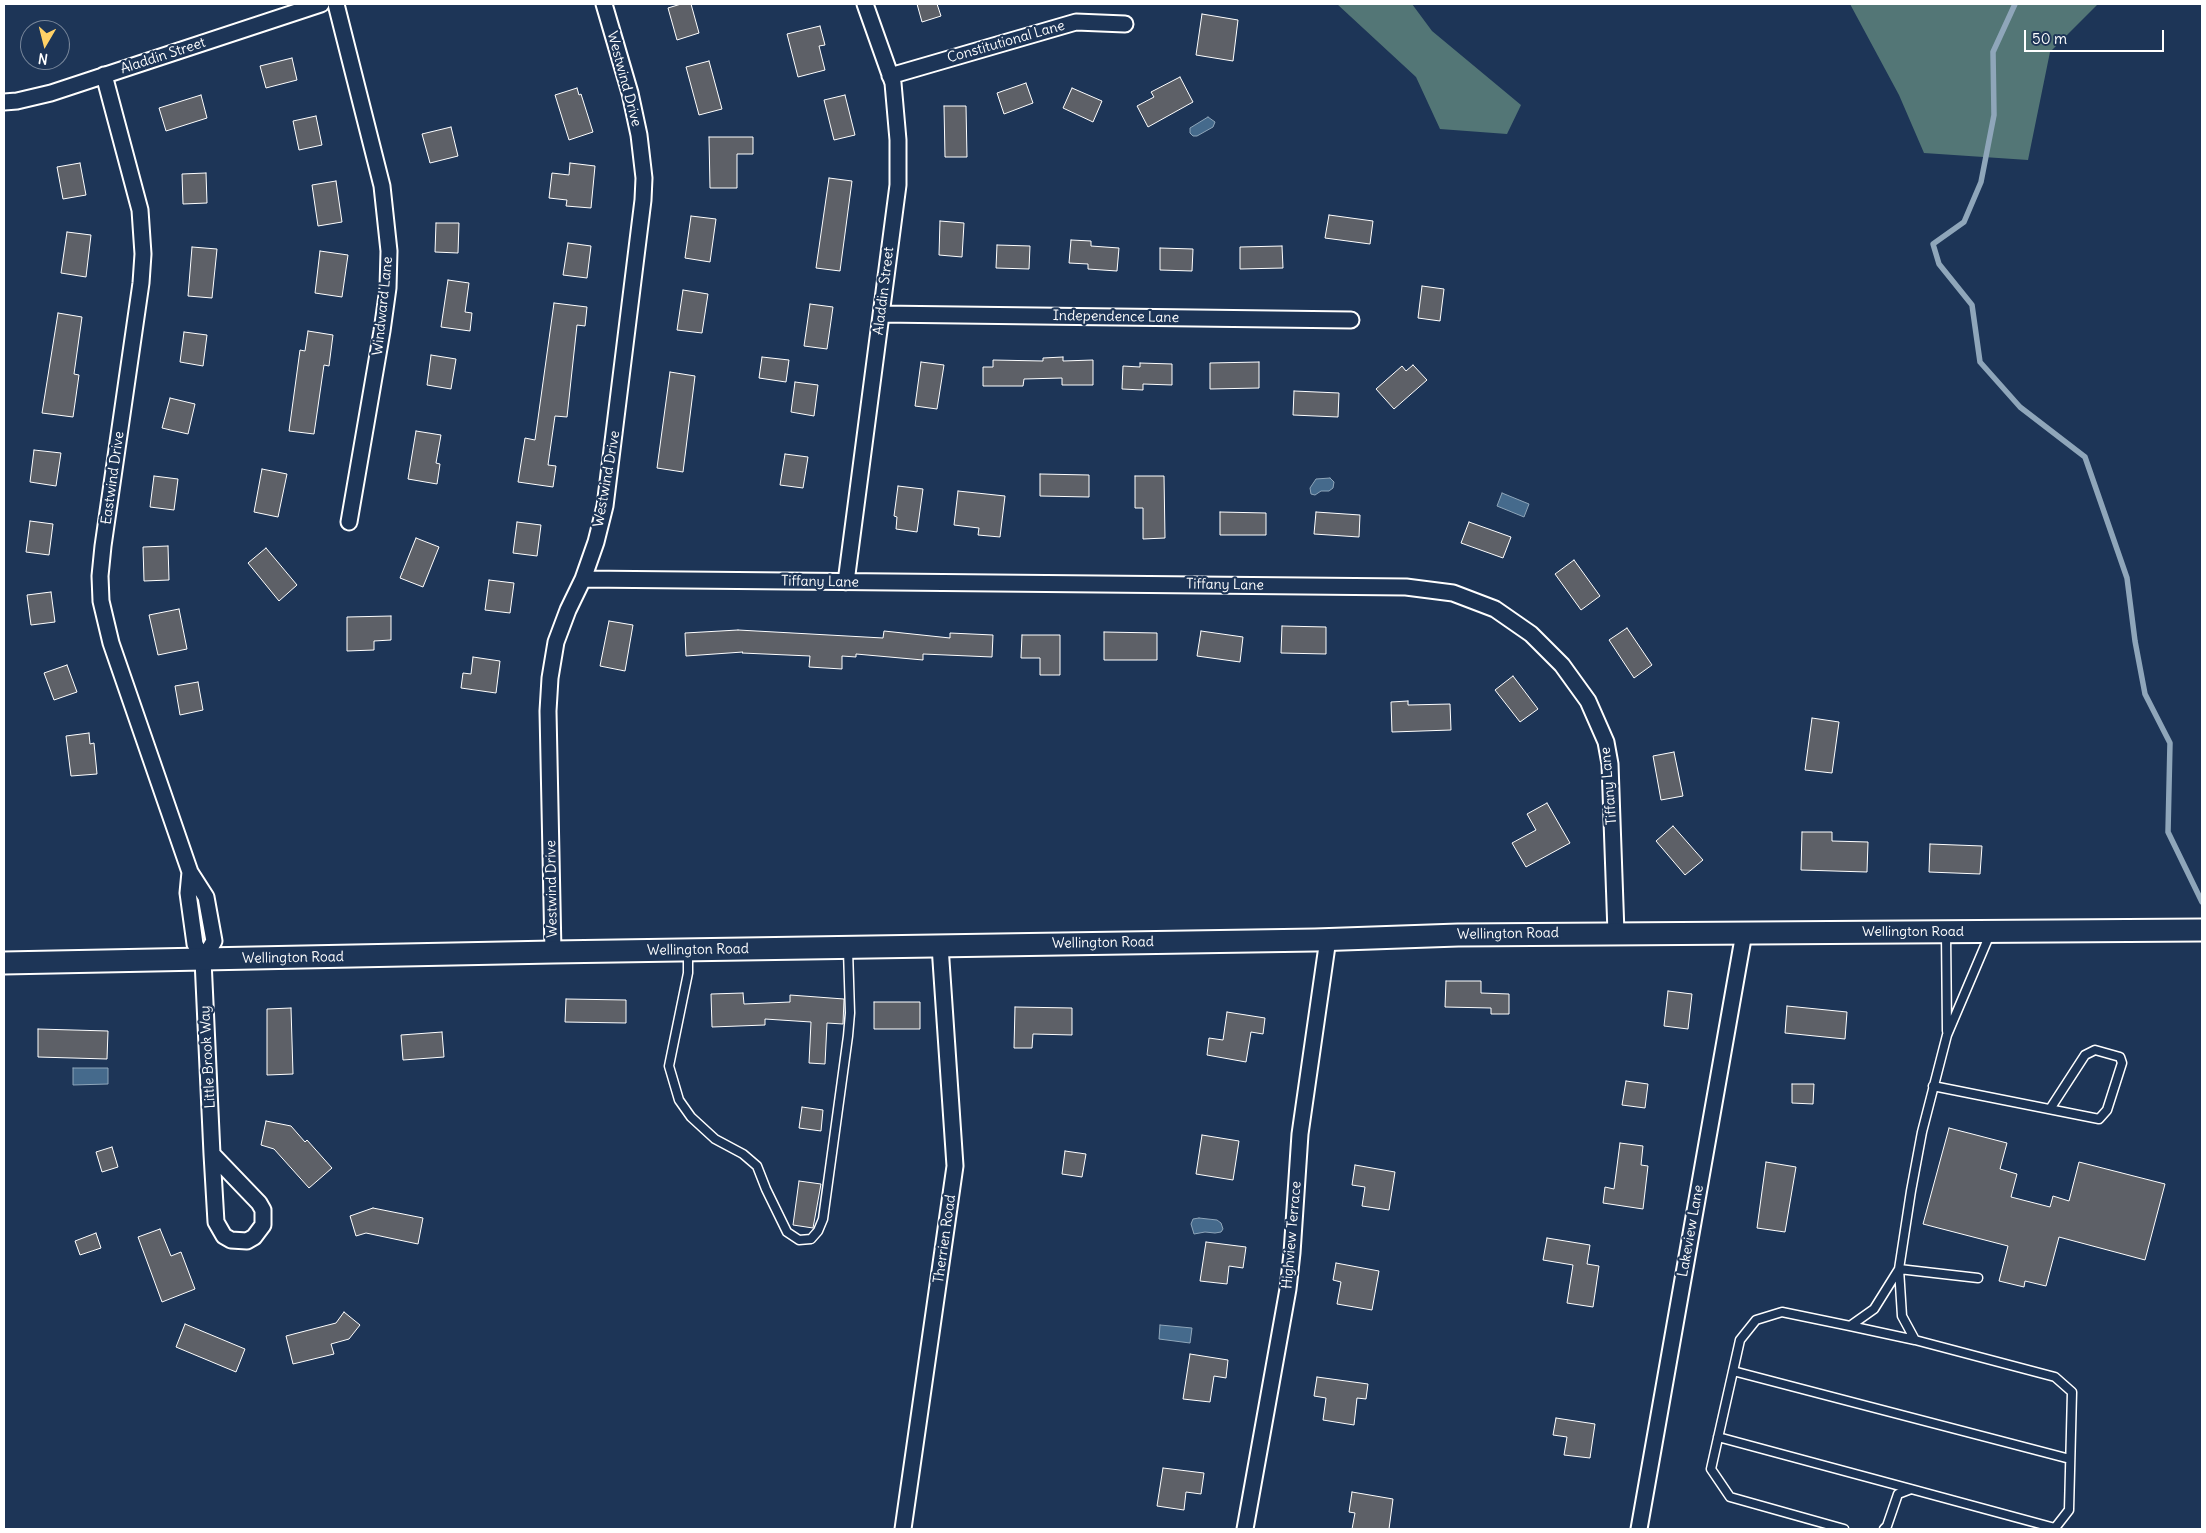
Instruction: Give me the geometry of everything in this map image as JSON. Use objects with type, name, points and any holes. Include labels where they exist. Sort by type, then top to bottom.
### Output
[{"type":"main road","name":"Wellington Road","points":[[4,963],[1458,935],[2202,930]]},
{"type":"street","name":"Aladdin Street","points":[[4,102],[51,93],[321,4]]},
{"type":"street","name":"Windward Lane","points":[[336,4],[382,186],[389,251],[388,288],[382,331],[349,522]]},
{"type":"street","name":"Westwind Drive","points":[[553,952],[548,711],[550,678],[556,642],[596,542],[606,506],[643,200],[644,178],[639,135],[630,93],[604,4]]},
{"type":"street","name":"Aladdin Street","points":[[846,582],[898,185],[898,140],[893,83],[865,4]]},
{"type":"street","name":"Constitutional Lane","points":[[890,76],[1076,22],[1125,24]]},
{"type":"street","name":"Eastwind Drive","points":[[104,75],[140,210],[143,254],[141,283],[103,546],[100,576],[101,601],[111,643],[190,872],[188,893],[195,944],[203,960]]},
{"type":"street","name":"Independence Lane","points":[[881,314],[1351,320]]},
{"type":"street","name":"Tiffany Lane","points":[[582,579],[1406,587],[1453,593],[1495,609],[1531,634],[1562,665],[1588,701],[1606,742],[1612,791],[1616,933]]},
{"type":"street","name":"Lakeview Lane","points":[[1639,1529],[1744,933]]},
{"type":"street","name":"Highview Terrace","points":[[1245,1529],[1288,1289],[1293,1244],[1300,1134],[1328,939]]},
{"type":"street","name":"Therrien Road","points":[[902,1529],[955,1166],[940,946]]},
{"type":"street","name":"Little Brook Way","points":[[203,960],[212,1154],[216,1222],[224,1236],[232,1240],[247,1241],[254,1237],[263,1225],[263,1210],[259,1203],[212,1154]]},
{"type":"lane","points":[[1946,932],[1948,1035]]},
{"type":"lane","points":[[1915,1340],[1902,1316],[1899,1269],[1910,1191],[1933,1086],[1948,1035],[1991,932]]},
{"type":"lane","points":[[688,950],[688,973],[669,1066],[679,1100],[691,1117],[716,1139],[743,1154],[757,1166],[787,1232],[799,1240],[811,1239],[818,1231],[824,1219],[848,1036],[850,1013],[848,948]]},
{"type":"lane","points":[[1933,1086],[2099,1119],[2107,1110],[2122,1063],[2120,1056],[2095,1050],[2085,1055],[2050,1109]]},
{"type":"lane","points":[[1899,1269],[1978,1278]]},
{"type":"lane","points":[[1850,1326],[1874,1309],[1899,1269]]},
{"type":"lane","points":[[1718,1437],[2054,1528],[2069,1510],[2072,1392],[2056,1377],[1915,1340],[1782,1312],[1756,1320],[1740,1340],[1733,1370],[1718,1437],[1711,1469],[1730,1497],[1844,1529]]},
{"type":"lane","points":[[1733,1370],[2070,1458]]},
{"type":"lane","points":[[1884,1529],[1887,1526],[1898,1494],[1911,1489]]},
{"type":"green space","points":[[1337,4],[1412,4],[1432,31],[1521,105],[1507,134],[1440,129],[1416,77]]},
{"type":"green space","points":[[1850,4],[2098,4],[2050,52],[2028,160],[1924,153],[1899,95]]},
{"type":"water","points":[[1208,117],[1215,122],[1213,127],[1197,136],[1193,136],[1190,133],[1190,128]]},
{"type":"water","points":[[1330,478],[1334,482],[1333,488],[1329,491],[1321,491],[1315,495],[1311,494],[1310,488],[1316,479]]},
{"type":"water","points":[[1502,493],[1529,504],[1524,517],[1497,506]]},
{"type":"water","points":[[73,1068],[108,1068],[108,1084],[73,1085]]},
{"type":"water","points":[[1193,1219],[1217,1220],[1221,1223],[1223,1229],[1221,1232],[1194,1234],[1191,1224]]},
{"type":"water","points":[[1160,1325],[1192,1328],[1190,1343],[1159,1339]]},
{"type":"building","points":[[681,4],[691,4],[699,33],[677,40],[668,8]]},
{"type":"building","points":[[917,4],[937,4],[941,16],[922,22]]},
{"type":"building","points":[[1202,14],[1238,20],[1233,61],[1196,55]]},
{"type":"building","points":[[820,26],[825,45],[819,46],[825,70],[798,77],[787,34]]},
{"type":"building","points":[[292,58],[297,80],[266,88],[260,66]]},
{"type":"building","points":[[709,61],[722,109],[699,115],[686,67]]},
{"type":"building","points":[[1180,77],[1193,102],[1148,127],[1137,106],[1154,97],[1151,92]]},
{"type":"building","points":[[1026,83],[1033,103],[1004,114],[997,93]]},
{"type":"building","points":[[577,88],[579,95],[581,94],[593,132],[569,140],[555,95]]},
{"type":"building","points":[[1072,88],[1102,101],[1093,122],[1063,108]]},
{"type":"building","points":[[201,95],[207,118],[166,131],[159,108]]},
{"type":"building","points":[[845,95],[855,135],[834,140],[824,100]]},
{"type":"building","points":[[944,106],[966,106],[967,157],[945,157]]},
{"type":"building","points":[[316,116],[322,145],[299,150],[293,121]]},
{"type":"building","points":[[451,127],[458,156],[430,163],[422,134]]},
{"type":"building","points":[[709,137],[753,137],[753,154],[737,154],[737,188],[710,188]]},
{"type":"building","points":[[80,163],[86,195],[63,199],[57,167]]},
{"type":"building","points":[[570,163],[595,166],[591,208],[566,206],[567,200],[549,198],[552,173],[569,175]]},
{"type":"building","points":[[206,173],[207,203],[183,204],[182,174]]},
{"type":"building","points":[[829,178],[852,181],[840,271],[816,268]]},
{"type":"building","points":[[336,181],[342,222],[318,226],[312,185]]},
{"type":"building","points":[[1329,215],[1373,221],[1370,244],[1325,238]]},
{"type":"building","points":[[691,216],[716,219],[710,262],[685,258]]},
{"type":"building","points":[[940,221],[964,223],[962,257],[939,255]]},
{"type":"building","points":[[436,223],[459,223],[458,253],[435,252]]},
{"type":"building","points":[[67,232],[91,235],[86,277],[61,273]]},
{"type":"building","points":[[1071,240],[1091,241],[1091,246],[1119,248],[1117,271],[1088,269],[1088,264],[1069,263]]},
{"type":"building","points":[[568,243],[591,246],[587,278],[563,275]]},
{"type":"building","points":[[997,245],[1030,246],[1029,269],[996,268]]},
{"type":"building","points":[[1282,246],[1283,268],[1240,269],[1240,247]]},
{"type":"building","points":[[192,247],[217,249],[212,298],[188,296]]},
{"type":"building","points":[[1160,248],[1193,249],[1192,271],[1160,270]]},
{"type":"building","points":[[320,251],[348,255],[342,297],[315,293]]},
{"type":"building","points":[[448,280],[469,283],[465,312],[472,313],[470,331],[441,327]]},
{"type":"building","points":[[1422,286],[1444,289],[1440,321],[1418,318]]},
{"type":"building","points":[[683,290],[708,294],[702,333],[677,330]]},
{"type":"building","points":[[554,303],[587,307],[585,326],[577,325],[567,417],[555,416],[548,465],[556,466],[553,487],[518,482],[525,438],[535,440]]},
{"type":"building","points":[[810,304],[833,307],[827,349],[804,346]]},
{"type":"building","points":[[58,313],[82,317],[74,374],[79,375],[73,417],[42,413]]},
{"type":"building","points":[[308,331],[333,335],[329,366],[324,365],[314,434],[289,431],[300,350],[305,351]]},
{"type":"building","points":[[184,332],[207,335],[203,366],[180,362]]},
{"type":"building","points":[[431,355],[456,359],[451,389],[427,385]]},
{"type":"building","points":[[762,357],[789,360],[786,382],[759,378]]},
{"type":"building","points":[[1063,357],[1063,361],[1093,360],[1093,385],[1062,385],[1062,378],[1024,379],[1023,386],[983,386],[983,367],[993,367],[993,360],[1043,361],[1043,358]]},
{"type":"building","points":[[921,362],[944,365],[937,409],[915,406]]},
{"type":"building","points":[[1259,362],[1259,388],[1210,389],[1210,363]]},
{"type":"building","points":[[1140,363],[1172,364],[1172,385],[1143,384],[1143,390],[1122,389],[1123,366],[1140,367]]},
{"type":"building","points":[[1413,365],[1427,380],[1394,409],[1376,389],[1402,366],[1406,371]]},
{"type":"building","points":[[670,372],[695,376],[683,472],[657,468]]},
{"type":"building","points":[[795,382],[818,385],[814,416],[791,412]]},
{"type":"building","points":[[1294,391],[1339,393],[1338,417],[1293,415]]},
{"type":"building","points":[[170,398],[195,404],[188,434],[162,428]]},
{"type":"building","points":[[416,431],[441,435],[436,463],[440,464],[437,484],[408,479]]},
{"type":"building","points":[[34,450],[61,453],[56,486],[30,482]]},
{"type":"building","points":[[785,454],[808,457],[803,488],[780,485]]},
{"type":"building","points":[[262,469],[287,474],[278,517],[254,512]]},
{"type":"building","points":[[1040,474],[1089,475],[1089,497],[1040,496]]},
{"type":"building","points":[[154,476],[178,479],[174,510],[150,507]]},
{"type":"building","points":[[1135,476],[1164,476],[1165,538],[1143,539],[1143,508],[1135,508]]},
{"type":"building","points":[[898,486],[923,489],[917,532],[896,529],[897,517],[894,516]]},
{"type":"building","points":[[958,491],[1005,496],[1000,537],[978,535],[979,528],[954,525]]},
{"type":"building","points":[[1220,512],[1266,513],[1266,535],[1220,535]]},
{"type":"building","points":[[1316,512],[1360,515],[1359,537],[1314,534]]},
{"type":"building","points":[[30,521],[53,524],[49,555],[26,552]]},
{"type":"building","points":[[517,522],[541,525],[537,556],[513,553]]},
{"type":"building","points":[[1469,522],[1511,537],[1503,558],[1461,543]]},
{"type":"building","points":[[416,538],[439,547],[423,587],[400,578]]},
{"type":"building","points":[[168,546],[169,580],[144,581],[143,547]]},
{"type":"building","points":[[266,548],[297,585],[279,601],[248,563]]},
{"type":"building","points":[[1574,560],[1600,596],[1581,610],[1555,574]]},
{"type":"building","points":[[489,580],[514,583],[510,613],[485,610]]},
{"type":"building","points":[[51,592],[55,622],[31,625],[27,595]]},
{"type":"building","points":[[179,609],[187,649],[158,655],[149,615]]},
{"type":"building","points":[[391,616],[391,640],[374,641],[374,650],[347,651],[347,617]]},
{"type":"building","points":[[609,621],[633,625],[625,671],[600,666]]},
{"type":"building","points":[[1282,626],[1326,627],[1326,654],[1281,653]]},
{"type":"building","points":[[1627,628],[1652,665],[1634,678],[1609,640]]},
{"type":"building","points":[[738,630],[883,638],[884,631],[950,638],[950,633],[993,635],[992,657],[923,654],[923,660],[856,654],[856,657],[842,656],[842,669],[809,667],[810,656],[743,652],[686,656],[685,633]]},
{"type":"building","points":[[1201,631],[1243,637],[1240,662],[1197,656]]},
{"type":"building","points":[[1104,632],[1157,633],[1157,660],[1104,660]]},
{"type":"building","points":[[1022,635],[1060,635],[1060,675],[1040,675],[1040,658],[1021,658]]},
{"type":"building","points":[[473,657],[500,661],[496,693],[461,688],[463,673],[471,674]]},
{"type":"building","points":[[67,665],[77,692],[54,700],[44,673]]},
{"type":"building","points":[[1513,676],[1538,709],[1520,722],[1495,690]]},
{"type":"building","points":[[198,682],[203,710],[180,715],[175,686]]},
{"type":"building","points":[[1408,701],[1408,705],[1450,704],[1451,730],[1392,732],[1391,702]]},
{"type":"building","points":[[1812,718],[1839,722],[1832,773],[1805,770]]},
{"type":"building","points":[[89,733],[90,744],[94,743],[97,774],[71,776],[66,736]]},
{"type":"building","points":[[1674,752],[1683,796],[1661,800],[1653,756]]},
{"type":"building","points":[[1547,803],[1570,843],[1526,867],[1512,843],[1536,830],[1527,814]]},
{"type":"building","points":[[1673,826],[1703,860],[1685,875],[1656,841]]},
{"type":"building","points":[[1802,832],[1832,832],[1832,841],[1868,842],[1867,872],[1801,870]]},
{"type":"building","points":[[1930,844],[1982,846],[1980,874],[1929,872]]},
{"type":"building","points":[[1446,981],[1481,981],[1481,993],[1509,994],[1509,1014],[1491,1014],[1491,1008],[1445,1007]]},
{"type":"building","points":[[1668,991],[1692,994],[1688,1029],[1664,1026]]},
{"type":"building","points":[[743,993],[744,1004],[790,1002],[790,995],[844,999],[843,1024],[827,1023],[825,1064],[809,1063],[811,1022],[765,1019],[765,1025],[712,1027],[711,994]]},
{"type":"building","points":[[566,999],[626,1000],[626,1023],[565,1022]]},
{"type":"building","points":[[874,1002],[920,1002],[920,1029],[874,1029]]},
{"type":"building","points":[[1787,1006],[1847,1012],[1845,1039],[1785,1033]]},
{"type":"building","points":[[1015,1007],[1072,1008],[1072,1035],[1033,1034],[1032,1048],[1014,1048]]},
{"type":"building","points":[[291,1008],[293,1074],[267,1075],[267,1009]]},
{"type":"building","points":[[1227,1012],[1265,1018],[1263,1034],[1251,1032],[1246,1062],[1207,1055],[1209,1038],[1223,1040]]},
{"type":"building","points":[[38,1029],[108,1031],[107,1059],[38,1057]]},
{"type":"building","points":[[442,1032],[444,1057],[403,1060],[401,1035]]},
{"type":"building","points":[[1626,1081],[1648,1084],[1645,1108],[1622,1105]]},
{"type":"building","points":[[1792,1084],[1814,1084],[1813,1104],[1792,1103]]},
{"type":"building","points":[[802,1107],[823,1110],[821,1131],[799,1128]]},
{"type":"building","points":[[266,1121],[291,1126],[305,1142],[307,1140],[332,1168],[309,1188],[274,1149],[261,1145]]},
{"type":"building","points":[[1949,1128],[2007,1143],[2000,1169],[2017,1174],[2011,1197],[2050,1207],[2053,1196],[2069,1201],[2079,1162],[2165,1184],[2145,1260],[2059,1237],[2046,1286],[2025,1281],[2024,1287],[1999,1281],[2008,1246],[1923,1224]]},
{"type":"building","points":[[1202,1135],[1239,1141],[1233,1180],[1196,1174]]},
{"type":"building","points":[[1620,1143],[1643,1146],[1641,1165],[1648,1166],[1643,1209],[1603,1203],[1605,1187],[1614,1189]]},
{"type":"building","points":[[112,1147],[118,1167],[102,1172],[96,1152]]},
{"type":"building","points":[[1065,1151],[1086,1154],[1082,1177],[1062,1174]]},
{"type":"building","points":[[1766,1162],[1796,1167],[1785,1232],[1757,1228]]},
{"type":"building","points":[[1355,1165],[1395,1172],[1389,1210],[1362,1206],[1365,1187],[1352,1185]]},
{"type":"building","points":[[799,1181],[821,1184],[813,1228],[793,1225]]},
{"type":"building","points":[[373,1208],[423,1218],[418,1244],[366,1233],[356,1236],[350,1216]]},
{"type":"building","points":[[160,1229],[171,1256],[181,1252],[195,1289],[162,1302],[138,1237]]},
{"type":"building","points":[[96,1233],[101,1248],[80,1255],[75,1241]]},
{"type":"building","points":[[1547,1238],[1590,1245],[1587,1264],[1599,1266],[1593,1307],[1567,1303],[1573,1265],[1543,1260]]},
{"type":"building","points":[[1206,1242],[1246,1247],[1243,1268],[1229,1266],[1227,1284],[1200,1281]]},
{"type":"building","points":[[1336,1263],[1379,1271],[1372,1310],[1337,1304],[1341,1282],[1333,1280]]},
{"type":"building","points":[[344,1312],[360,1325],[349,1339],[331,1344],[334,1354],[293,1364],[286,1336],[336,1323]]},
{"type":"building","points":[[185,1324],[245,1349],[236,1372],[176,1347]]},
{"type":"building","points":[[1190,1354],[1228,1360],[1226,1378],[1214,1376],[1210,1402],[1183,1399]]},
{"type":"building","points":[[1317,1377],[1368,1384],[1366,1399],[1357,1398],[1354,1425],[1323,1420],[1326,1398],[1314,1396]]},
{"type":"building","points":[[1556,1418],[1595,1424],[1590,1458],[1564,1455],[1567,1437],[1553,1435]]},
{"type":"building","points":[[1163,1468],[1204,1473],[1201,1494],[1186,1492],[1184,1510],[1157,1506]]},
{"type":"building","points":[[1352,1492],[1393,1499],[1389,1529],[1352,1529],[1355,1513],[1349,1512]]},
{"type":"waterway","points":[[2015,4],[1993,52],[1994,115],[1981,182],[1964,222],[1933,244],[1939,264],[1972,305],[1980,362],[2020,407],[2085,457],[2127,578],[2135,641],[2145,694],[2170,743],[2168,832],[2202,902]]}]
